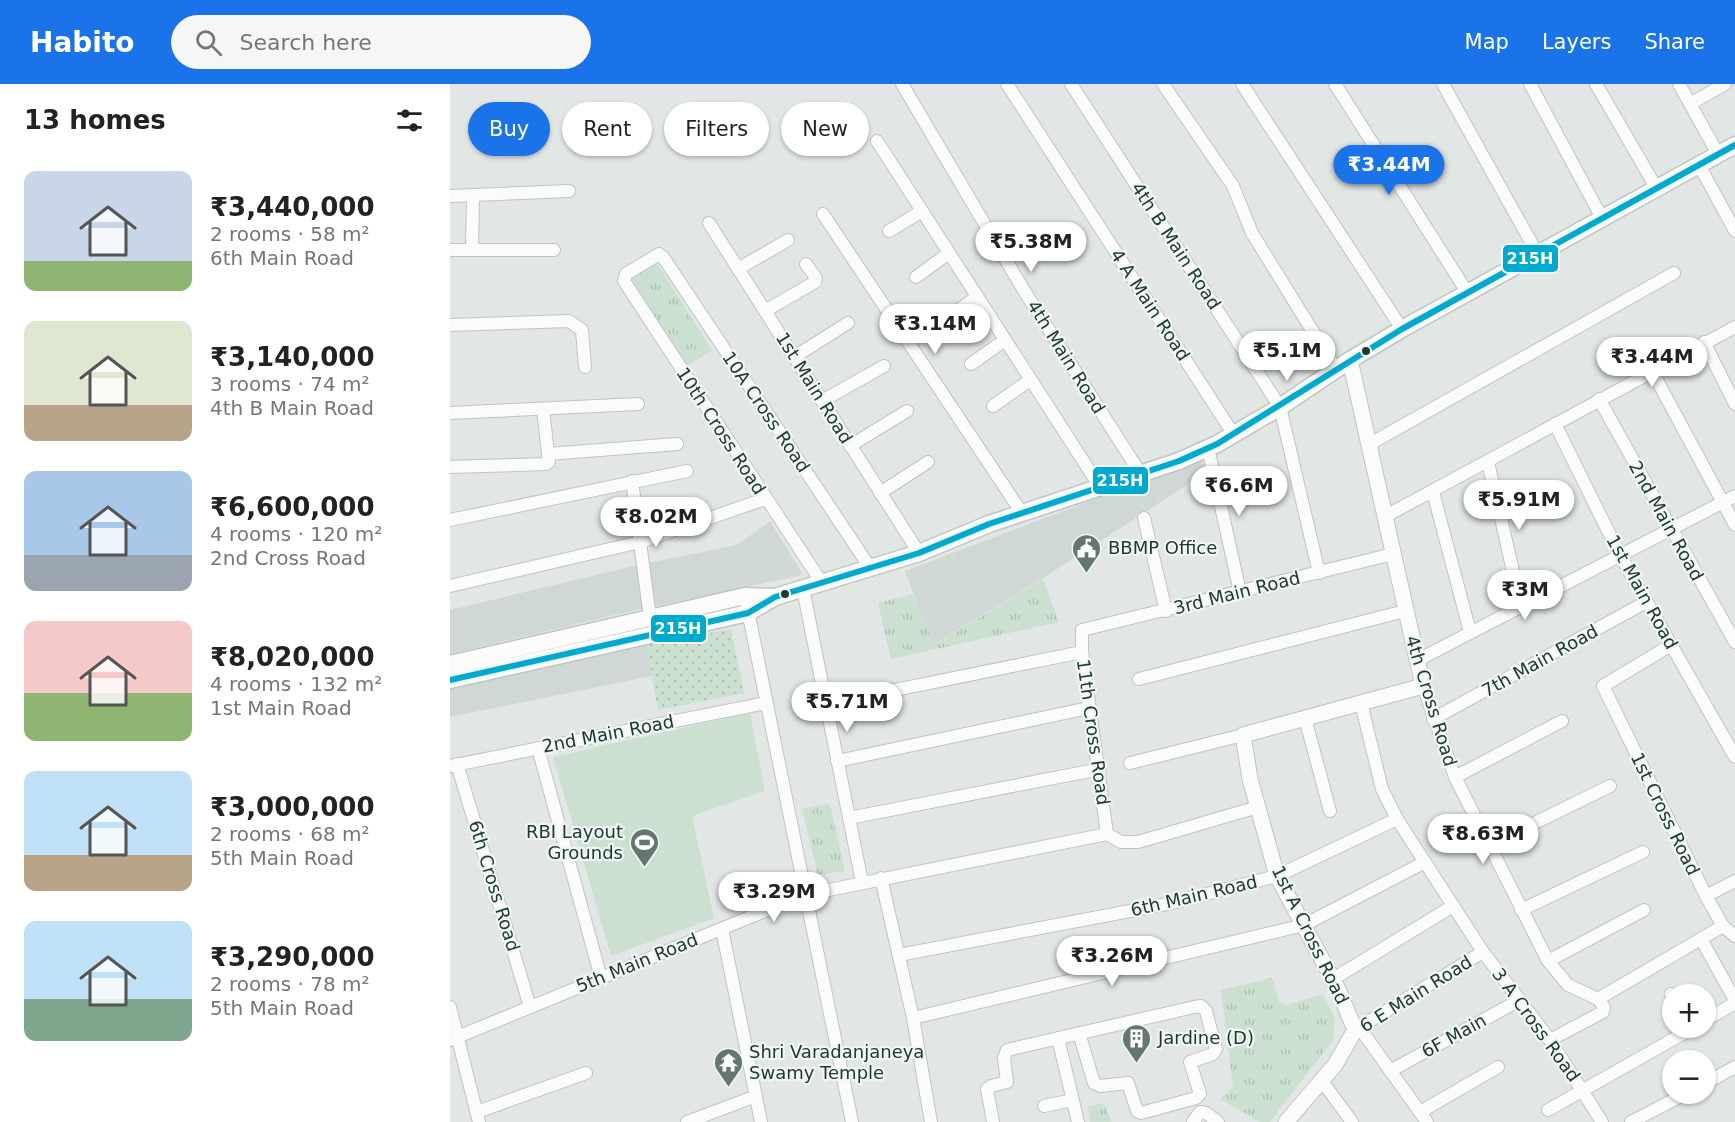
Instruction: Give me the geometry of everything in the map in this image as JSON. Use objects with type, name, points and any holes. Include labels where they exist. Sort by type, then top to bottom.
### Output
[{"type":"main road","points":[[450,680],[746,605],[871,570],[1022,513],[1100,488],[1208,448],[1280,407],[1343,364],[1402,329],[1735,145]]},
{"type":"main road","points":[[450,664],[650,618],[746,605]]},
{"type":"street","name":"4th Main Road","points":[[902,84],[1023,289],[1140,473]]},
{"type":"street","name":"4 A Main Road","points":[[1007,84],[1234,435]]},
{"type":"street","name":"4th B Main Road","points":[[1071,84],[1280,407],[1319,573]]},
{"type":"street","points":[[1163,84],[1233,186],[1252,233],[1343,364]]},
{"type":"street","points":[[1242,84],[1402,329]]},
{"type":"street","points":[[1335,84],[1467,292]]},
{"type":"street","points":[[1443,84],[1537,254]]},
{"type":"street","points":[[1530,84],[1602,218]]},
{"type":"street","points":[[1596,84],[1657,189]]},
{"type":"street","points":[[1679,84],[1718,154]]},
{"type":"street","points":[[1690,104],[1725,84]]},
{"type":"street","points":[[877,141],[1100,488]]},
{"type":"street","points":[[1699,165],[1735,231]]},
{"type":"street","points":[[450,196],[569,191]]},
{"type":"street","points":[[472,250],[473,196]]},
{"type":"street","points":[[889,231],[922,211]]},
{"type":"street","points":[[824,214],[1022,513]]},
{"type":"street","name":"1st Main Road","points":[[709,223],[919,553]]},
{"type":"street","points":[[738,270],[788,240]]},
{"type":"street","points":[[450,250],[554,250]]},
{"type":"street","points":[[916,277],[949,253]]},
{"type":"street","name":"10th Cross Road","points":[[659,254],[624,277],[765,499],[822,583]]},
{"type":"street","name":"10A Cross Road","points":[[659,254],[871,570]]},
{"type":"street","points":[[765,311],[815,282],[816,278],[806,264]]},
{"type":"street","points":[[1368,445],[1674,273]]},
{"type":"street","points":[[950,315],[977,297]]},
{"type":"street","points":[[450,325],[569,321],[576,323],[582,330],[585,367]]},
{"type":"street","points":[[794,357],[848,323]]},
{"type":"street","points":[[1384,517],[1735,327]]},
{"type":"street","points":[[971,364],[1005,340]]},
{"type":"street","points":[[1704,342],[1735,404]]},
{"type":"street","name":"4th Cross Road","points":[[1343,364],[1368,445],[1416,661],[1433,719],[1455,777],[1548,961],[1568,985],[1598,999]]},
{"type":"street","points":[[822,401],[884,366]]},
{"type":"street","points":[[1652,371],[1735,525]]},
{"type":"street","points":[[993,406],[1030,380]]},
{"type":"street","name":"2nd Main Road","points":[[1599,399],[1735,642]]},
{"type":"street","points":[[450,412],[596,408],[638,404]]},
{"type":"street","points":[[543,410],[547,459]]},
{"type":"street","points":[[850,446],[907,411]]},
{"type":"street","name":"1st Main Road","points":[[1555,424],[1620,555],[1735,757]]},
{"type":"street","points":[[450,467],[547,459],[677,444]]},
{"type":"street","points":[[1208,448],[1240,592]]},
{"type":"street","points":[[880,493],[928,462]]},
{"type":"street","points":[[1488,462],[1521,606]]},
{"type":"street","points":[[450,520],[687,471]]},
{"type":"street","points":[[632,481],[650,618]]},
{"type":"street","points":[[1433,492],[1470,632]]},
{"type":"street","points":[[1416,661],[1735,496]]},
{"type":"street","points":[[450,586],[640,542],[765,499]]},
{"type":"street","points":[[1144,518],[1166,611]]},
{"type":"street","name":"3rd Main Road","points":[[1082,630],[1393,554]]},
{"type":"street","points":[[802,589],[862,882]]},
{"type":"street","name":"7th Main Road","points":[[1433,719],[1646,602]]},
{"type":"street","points":[[746,605],[852,1122]]},
{"type":"street","points":[[1139,679],[1405,611]]},
{"type":"street","name":"11th Cross Road","points":[[1082,630],[1082,652],[1107,834]]},
{"type":"street","name":"1st Cross Road","points":[[1671,645],[1603,686],[1706,896],[1723,926],[1735,936]]},
{"type":"street","points":[[826,704],[1082,652]]},
{"type":"street","points":[[1130,763],[1423,686]]},
{"type":"street","name":"2nd Main Road","points":[[454,765],[766,703]]},
{"type":"street","name":"3 A Cross Road","points":[[1361,703],[1382,789],[1397,819],[1483,952],[1550,1040],[1602,1122]]},
{"type":"street","points":[[837,761],[1089,708]]},
{"type":"street","points":[[1305,718],[1330,811]]},
{"type":"street","points":[[1455,777],[1562,721]]},
{"type":"street","name":"1st A Cross Road","points":[[1243,735],[1258,807],[1277,876],[1333,979],[1357,1029],[1424,1117]]},
{"type":"street","points":[[538,748],[601,978]]},
{"type":"street","name":"6th Cross Road","points":[[454,765],[530,1007]]},
{"type":"street","points":[[849,818],[1100,770]]},
{"type":"street","points":[[1490,845],[1610,786]]},
{"type":"street","points":[[1107,834],[1121,842],[1138,843],[1258,807]]},
{"type":"street","name":"6th Main Road","points":[[899,955],[1172,903],[1277,876],[1397,819]]},
{"type":"street","name":"5th Main Road","points":[[454,1038],[804,895],[1107,834]]},
{"type":"street","points":[[1521,910],[1642,852]]},
{"type":"street","points":[[913,1018],[1304,926],[1425,862]]},
{"type":"street","points":[[881,878],[913,1018],[931,1122]]},
{"type":"street","points":[[1706,896],[1735,880]]},
{"type":"street","points":[[1333,979],[1454,906]]},
{"type":"street","points":[[1548,961],[1644,910]]},
{"type":"street","points":[[1550,1040],[1603,1012],[1604,1006],[1598,999],[1723,926]]},
{"type":"street","points":[[722,929],[761,1122]]},
{"type":"street","points":[[1701,939],[1735,1001],[1716,1013]]},
{"type":"street","name":"6 E Main Road","points":[[1286,1122],[1335,1065],[1357,1029],[1483,952]]},
{"type":"street","name":"6F Main","points":[[1390,1071],[1518,1000]]},
{"type":"street","points":[[993,1122],[987,1089],[990,1086],[1007,1082],[1004,1052],[1079,1033],[1201,1006],[1206,1011],[1216,1049],[1213,1054],[1190,1062],[1200,1094],[1196,1098],[1141,1113],[1137,1111],[1128,1083],[1100,1086],[1094,1083],[1079,1033]]},
{"type":"street","points":[[450,1007],[454,1038],[478,1117],[586,1073]]},
{"type":"street","points":[[1058,1038],[1078,1122]]},
{"type":"street","points":[[1548,1110],[1674,1038]]},
{"type":"street","points":[[1424,1117],[1498,1067]]},
{"type":"street","points":[[1716,1077],[1735,1067]]},
{"type":"street","points":[[1322,1081],[1352,1122]]},
{"type":"street","points":[[687,1122],[756,1096]]},
{"type":"street","points":[[1044,1106],[1073,1100]]},
{"type":"street","points":[[1631,1122],[1666,1104]]},
{"type":"street","points":[[1193,1122],[1200,1112],[1206,1113],[1218,1122]]},
{"type":"shaded area","points":[[1201,459],[1207,472],[1043,578],[933,645],[905,571]]},
{"type":"shaded area","points":[[770,521],[803,575],[655,606],[648,563],[737,545]]},
{"type":"shaded area","points":[[638,565],[645,608],[450,654],[450,610]]},
{"type":"shaded area","points":[[646,645],[652,676],[450,717],[450,686]]},
{"type":"green space","points":[[656,262],[712,350],[684,368],[631,278]]},
{"type":"green space","points":[[1043,579],[1059,622],[891,659],[878,603],[913,594],[934,645]]},
{"type":"green space","points":[[731,629],[744,693],[658,710],[646,645]]},
{"type":"green space","name":"RBI Layout Grounds","points":[[750,713],[765,791],[692,816],[714,918],[611,956],[553,757]]},
{"type":"green space","points":[[830,804],[845,871],[818,875],[802,809]]},
{"type":"green space","points":[[1272,978],[1279,1001],[1286,1005],[1323,994],[1335,1019],[1333,1040],[1270,1122],[1260,1122],[1220,1099],[1233,1087],[1221,990]]},
{"type":"green space","points":[[1103,1103],[1112,1122],[1090,1122],[1088,1107]]},
{"type":"transit line","name":"215H","points":[[450,680],[748,613],[775,597],[919,553],[989,524],[1179,461],[1217,444],[1402,329],[1735,145]]},
{"type":"place","name":"BBMP Office","points":[[1087,574]]},
{"type":"place","name":"RBI Layout Grounds","points":[[644,868]]},
{"type":"place","name":"Jardine (D)","points":[[1137,1064]]},
{"type":"place","name":"Shri Varadanjaneya Swamy Temple","points":[[728,1088]]}]
